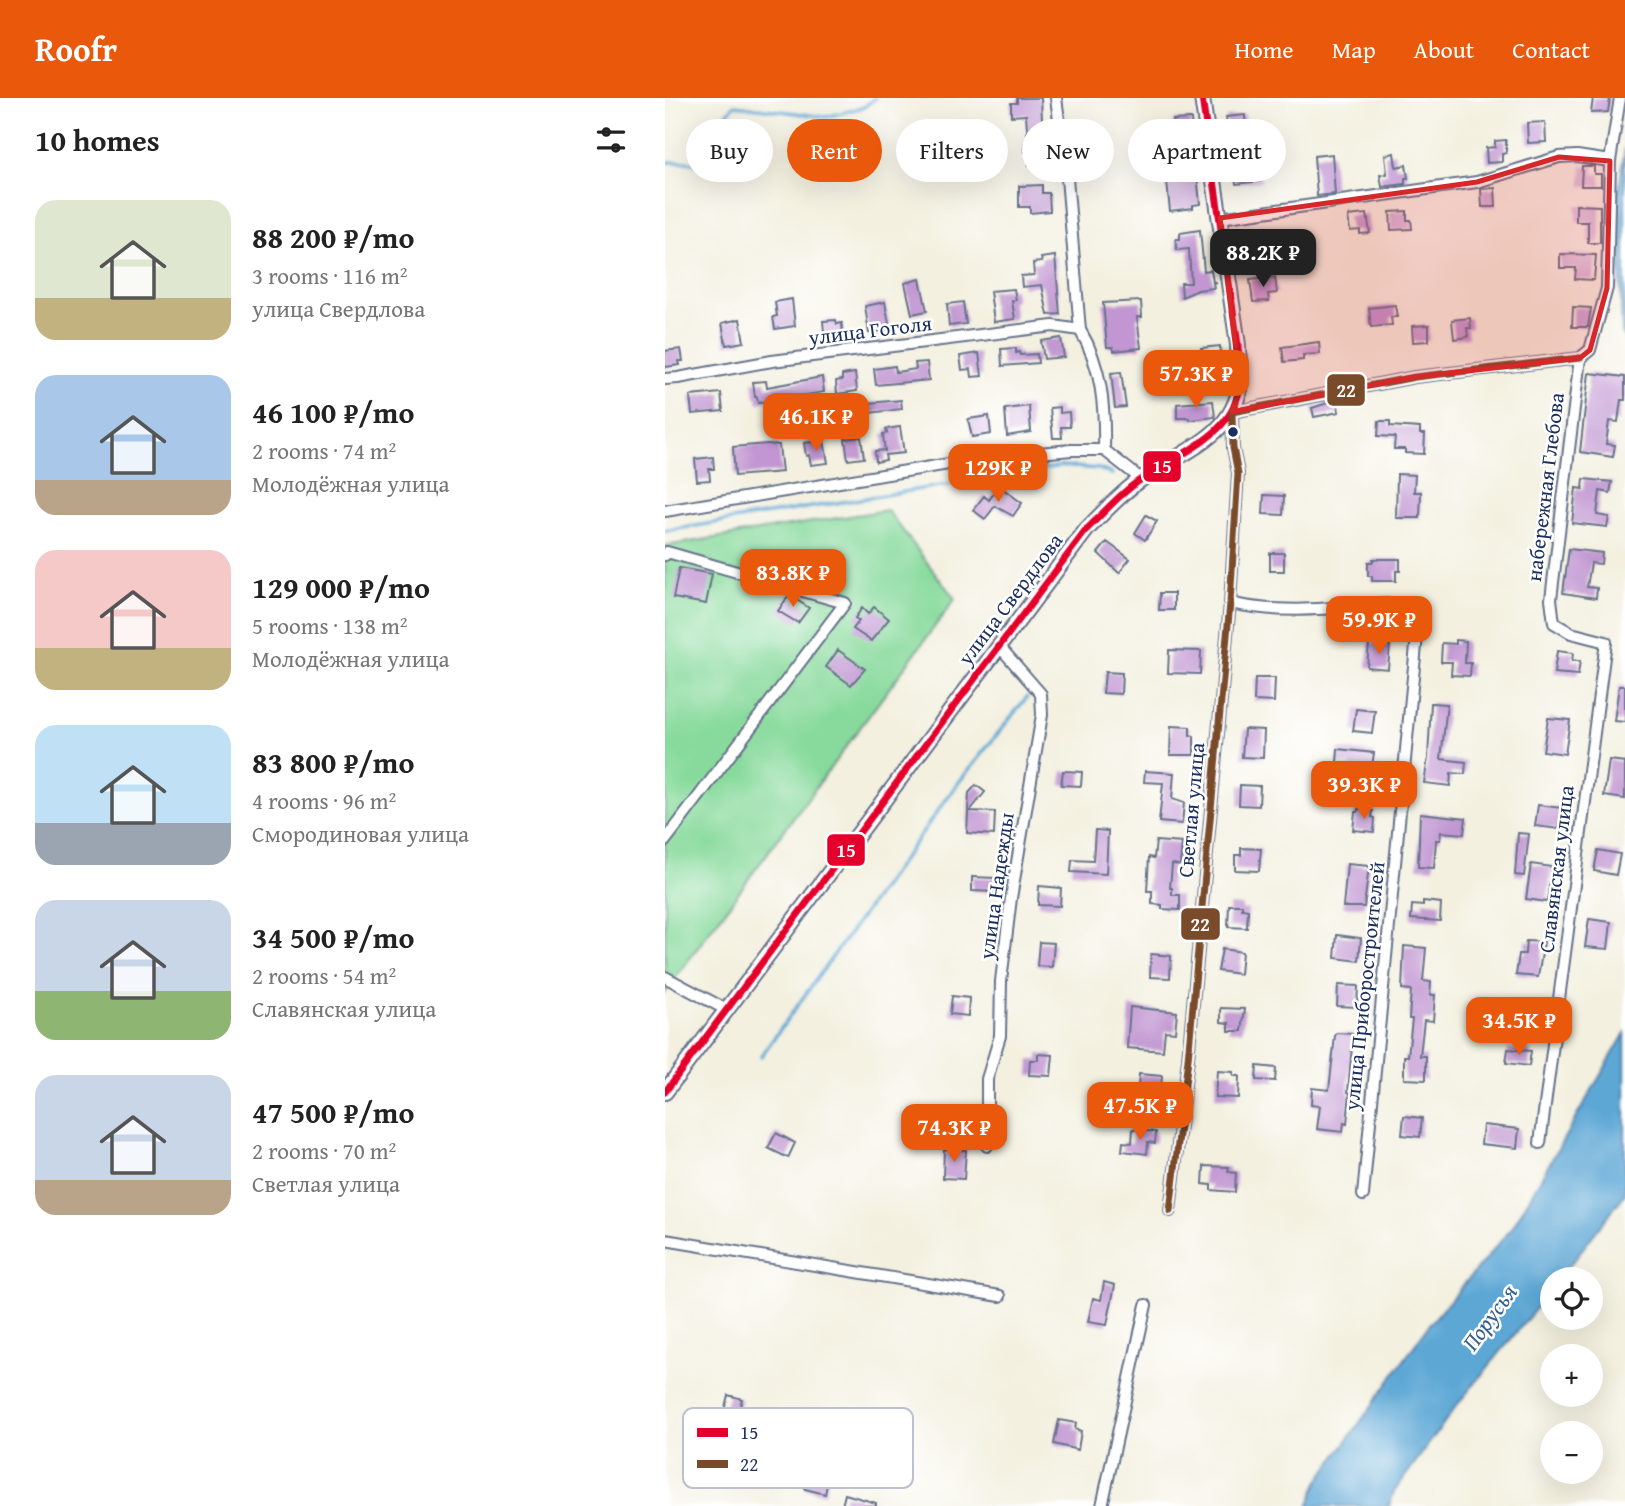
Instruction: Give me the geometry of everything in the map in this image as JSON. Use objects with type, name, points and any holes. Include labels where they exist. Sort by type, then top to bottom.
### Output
[{"type":"street","points":[[1056,98],[1080,330],[1090,347],[1101,384],[1104,450]]},
{"type":"street","name":"улица Свердлова","points":[[665,1091],[1087,529],[1110,505],[1142,479],[1202,443],[1218,429],[1231,412],[1240,384],[1239,371],[1202,98]]},
{"type":"street","name":"набережная Глебова","points":[[1606,642],[1571,633],[1554,624],[1551,599],[1580,358],[1590,350],[1607,288],[1610,160],[1620,98]]},
{"type":"street","points":[[1220,218],[1477,182],[1559,157],[1610,160]]},
{"type":"street","name":"улица Гоголя","points":[[665,379],[772,361],[1053,326],[1080,330]]},
{"type":"street","points":[[1231,412],[1415,377],[1580,358]]},
{"type":"street","name":"Светлая улица","points":[[1170,1212],[1189,1045],[1230,603],[1238,473],[1233,448],[1231,412]]},
{"type":"street","points":[[665,510],[985,458],[1071,450],[1104,450],[1142,479]]},
{"type":"street","points":[[665,555],[667,552],[845,603],[665,841]]},
{"type":"street","name":"улица Приборостроителей","points":[[1230,603],[1254,609],[1289,611],[1387,604],[1414,613],[1418,625],[1363,1195]]},
{"type":"street","name":"Славянская улица","points":[[1540,1143],[1606,642]]},
{"type":"street","name":"улица Надежды","points":[[986,1146],[987,1079],[1000,1036],[1001,981],[1011,898],[1042,715],[1041,694],[1000,648]]},
{"type":"street","points":[[665,976],[727,1010]]},
{"type":"street","points":[[665,1240],[1000,1297]]},
{"type":"street","points":[[1102,1506],[1146,1305]]},
{"type":"highlighted area","points":[[1559,157],[1610,161],[1607,288],[1590,350],[1580,358],[1415,377],[1232,412],[1240,384],[1220,218],[1477,182]]},
{"type":"green space","points":[[887,510],[955,599],[665,992],[665,546]]},
{"type":"water","points":[[1625,148],[1625,337],[1622,333],[1618,194]]},
{"type":"water","name":"Порусья","points":[[1625,1033],[1625,1194],[1568,1267],[1540,1267],[1540,1304],[1457,1405],[1394,1492],[1389,1506],[1308,1506],[1318,1482],[1428,1326],[1512,1228]]},
{"type":"building","points":[[1017,98],[1041,98],[1042,119],[1026,119],[1026,115],[1011,116],[1011,103],[1017,103]]},
{"type":"building","points":[[1593,98],[1610,99],[1608,112],[1591,113]]},
{"type":"building","points":[[1245,115],[1245,119],[1226,119]]},
{"type":"building","points":[[1545,122],[1546,142],[1528,143],[1527,123]]},
{"type":"building","points":[[1506,140],[1506,153],[1502,154],[1502,162],[1487,163],[1486,148],[1495,147],[1495,141]]},
{"type":"building","points":[[1394,153],[1396,167],[1406,165],[1408,178],[1405,178],[1405,184],[1382,187],[1380,175],[1387,174],[1385,155]]},
{"type":"building","points":[[1332,154],[1335,194],[1317,196],[1314,156]]},
{"type":"building","points":[[1582,166],[1594,166],[1594,174],[1601,174],[1601,186],[1581,186]]},
{"type":"building","points":[[1167,182],[1198,182],[1200,204],[1193,205],[1193,208],[1170,211]]},
{"type":"building","points":[[1042,185],[1042,193],[1049,193],[1050,211],[1030,213],[1030,207],[1019,207],[1019,186]]},
{"type":"building","points":[[1495,188],[1496,207],[1482,207],[1481,189]]},
{"type":"building","points":[[1576,205],[1600,206],[1600,243],[1588,243],[1588,222],[1576,222]]},
{"type":"building","points":[[1407,211],[1407,220],[1411,220],[1412,229],[1391,230],[1390,212]]},
{"type":"building","points":[[1367,214],[1370,233],[1350,231],[1348,216]]},
{"type":"building","points":[[1200,230],[1204,271],[1211,270],[1213,282],[1216,282],[1213,283],[1214,288],[1198,290],[1182,297],[1181,283],[1191,283],[1189,249],[1177,250],[1176,239],[1180,239],[1180,233]]},
{"type":"building","points":[[1560,254],[1596,255],[1594,280],[1575,279],[1576,268],[1560,268]]},
{"type":"building","points":[[1055,256],[1060,314],[1048,315],[1042,285],[1022,287],[1021,276],[1034,275],[1033,263],[1042,262],[1041,258]]},
{"type":"building","points":[[1275,277],[1277,293],[1268,294],[1269,301],[1253,302],[1250,280]]},
{"type":"building","points":[[920,279],[927,311],[912,314],[905,283]]},
{"type":"building","points":[[1014,289],[1016,300],[1012,301],[1015,319],[994,322],[990,291]]},
{"type":"building","points":[[792,299],[795,326],[775,329],[775,302]]},
{"type":"building","points":[[1141,301],[1142,317],[1137,317],[1141,348],[1114,351],[1113,347],[1107,347],[1103,303]]},
{"type":"building","points":[[885,302],[890,329],[869,333],[865,306]]},
{"type":"building","points":[[963,302],[966,324],[949,326],[947,304]]},
{"type":"building","points":[[1395,305],[1397,317],[1391,317],[1392,325],[1371,327],[1369,308]]},
{"type":"building","points":[[1573,307],[1591,308],[1588,327],[1572,327]]},
{"type":"building","points":[[1470,318],[1468,337],[1454,339],[1452,320]]},
{"type":"building","points":[[740,319],[744,342],[726,345],[722,323]]},
{"type":"building","points":[[836,320],[837,324],[842,323],[843,341],[825,343],[823,321]]},
{"type":"building","points":[[1429,325],[1429,341],[1413,342],[1412,326]]},
{"type":"building","points":[[1061,338],[1064,357],[1044,359],[1041,341]]},
{"type":"building","points":[[1319,342],[1320,354],[1303,355],[1303,360],[1284,362],[1282,347]]},
{"type":"building","points":[[1220,346],[1221,363],[1202,365],[1201,348]]},
{"type":"building","points":[[1016,348],[1016,353],[1019,352],[1020,355],[1037,354],[1038,363],[1002,366],[1001,349]]},
{"type":"building","points":[[681,349],[683,361],[679,361],[680,365],[665,367],[665,351]]},
{"type":"building","points":[[979,353],[982,376],[972,377],[971,369],[962,370],[960,356]]},
{"type":"building","points":[[927,362],[929,380],[876,385],[874,369],[895,366],[896,372],[916,369],[915,363]]},
{"type":"building","points":[[1121,372],[1126,407],[1115,408],[1111,373]]},
{"type":"building","points":[[855,373],[857,391],[837,394],[836,381],[842,380],[842,375]]},
{"type":"building","points":[[1589,373],[1625,377],[1625,400],[1621,400],[1618,422],[1609,421],[1606,444],[1615,445],[1613,457],[1580,452]]},
{"type":"building","points":[[822,377],[824,392],[758,403],[755,397],[753,382],[766,381],[767,387]]},
{"type":"building","points":[[721,393],[723,411],[692,414],[690,396]]},
{"type":"building","points":[[901,400],[902,409],[870,413],[869,403]]},
{"type":"building","points":[[1337,400],[1339,412],[1314,417],[1312,408]]},
{"type":"building","points":[[1213,401],[1215,417],[1190,420],[1177,418],[1177,404]]},
{"type":"building","points":[[1029,406],[1031,432],[1007,436],[1005,409]]},
{"type":"building","points":[[1060,407],[1060,413],[1069,412],[1070,427],[1061,427],[1062,438],[1053,438],[1050,408]]},
{"type":"building","points":[[989,416],[991,434],[972,437],[968,419]]},
{"type":"building","points":[[1379,421],[1390,421],[1390,426],[1420,428],[1420,434],[1425,434],[1424,454],[1405,453],[1405,449],[1394,449],[1395,437],[1378,436]]},
{"type":"building","points":[[900,427],[904,453],[885,455],[886,460],[876,462],[875,451],[885,450],[883,434],[887,433],[886,429]]},
{"type":"building","points":[[861,437],[864,458],[848,460],[845,439]]},
{"type":"building","points":[[824,441],[828,463],[811,465],[804,443]]},
{"type":"building","points":[[779,445],[782,472],[735,476],[733,447]]},
{"type":"building","points":[[713,457],[714,469],[709,469],[710,480],[697,481],[695,459]]},
{"type":"building","points":[[1397,474],[1415,475],[1414,492],[1421,492],[1420,518],[1396,518]]},
{"type":"building","points":[[1584,479],[1612,482],[1610,493],[1600,491],[1597,515],[1609,517],[1607,527],[1572,523],[1576,488],[1583,489]]},
{"type":"building","points":[[999,486],[1022,503],[1013,516],[995,506],[985,519],[973,510],[984,496],[989,500]]},
{"type":"building","points":[[1264,495],[1284,496],[1283,515],[1263,514]]},
{"type":"building","points":[[1146,515],[1157,521],[1145,540],[1135,533]]},
{"type":"building","points":[[1107,542],[1130,559],[1119,573],[1098,553]]},
{"type":"building","points":[[1569,549],[1602,553],[1601,564],[1591,563],[1587,587],[1597,588],[1596,598],[1563,593]]},
{"type":"building","points":[[1270,553],[1284,553],[1284,571],[1270,571]]},
{"type":"building","points":[[1373,559],[1400,559],[1400,571],[1396,571],[1396,581],[1372,581],[1372,576],[1368,576],[1368,562],[1373,562]]},
{"type":"building","points":[[679,568],[712,574],[706,604],[673,598]]},
{"type":"building","points":[[1160,593],[1174,593],[1174,610],[1159,610]]},
{"type":"building","points":[[789,595],[809,608],[798,623],[778,611]]},
{"type":"building","points":[[874,607],[889,619],[871,641],[853,629],[859,621],[855,618],[862,608],[868,614]]},
{"type":"building","points":[[1456,640],[1466,641],[1465,663],[1471,663],[1470,676],[1451,675],[1452,662],[1441,662],[1442,643],[1456,644]]},
{"type":"building","points":[[1369,643],[1390,644],[1388,669],[1367,667]]},
{"type":"building","points":[[838,650],[865,669],[851,685],[826,667]]},
{"type":"building","points":[[1169,650],[1201,651],[1200,674],[1168,673]]},
{"type":"building","points":[[1557,651],[1573,653],[1572,661],[1580,661],[1578,675],[1554,673]]},
{"type":"building","points":[[1105,672],[1122,673],[1121,694],[1103,693]]},
{"type":"building","points":[[1255,678],[1275,678],[1274,702],[1254,701]]},
{"type":"building","points":[[1619,686],[1625,686],[1625,722],[1614,721]]},
{"type":"building","points":[[1431,703],[1447,704],[1441,759],[1466,762],[1465,774],[1451,773],[1450,786],[1424,783]]},
{"type":"building","points":[[1356,709],[1375,711],[1372,733],[1353,731]]},
{"type":"building","points":[[1548,718],[1570,720],[1565,754],[1543,751]]},
{"type":"building","points":[[1171,726],[1190,727],[1190,735],[1194,736],[1194,755],[1170,755]]},
{"type":"building","points":[[1244,729],[1264,730],[1263,758],[1242,757]]},
{"type":"building","points":[[1338,749],[1374,753],[1372,766],[1381,767],[1379,785],[1367,784],[1367,789],[1348,787],[1351,764],[1337,763]]},
{"type":"building","points":[[1609,760],[1625,762],[1625,799],[1604,796]]},
{"type":"building","points":[[1063,771],[1082,772],[1081,786],[1061,785]]},
{"type":"building","points":[[1145,771],[1174,773],[1172,799],[1184,803],[1182,824],[1159,822],[1163,783],[1144,782]]},
{"type":"building","points":[[976,785],[985,792],[970,811],[995,812],[994,835],[967,833],[969,793]]},
{"type":"building","points":[[1240,785],[1260,786],[1259,806],[1239,805]]},
{"type":"building","points":[[1538,805],[1562,808],[1559,829],[1535,826]]},
{"type":"building","points":[[1358,809],[1373,811],[1374,832],[1353,830],[1355,812]]},
{"type":"building","points":[[1420,813],[1466,818],[1464,834],[1441,832],[1440,840],[1436,840],[1434,868],[1418,867]]},
{"type":"building","points":[[1095,830],[1108,831],[1106,874],[1071,872],[1072,860],[1093,861]]},
{"type":"building","points":[[1518,833],[1529,834],[1524,876],[1515,875]]},
{"type":"building","points":[[1156,841],[1182,843],[1180,865],[1172,864],[1170,888],[1172,895],[1180,895],[1180,910],[1162,909],[1162,905],[1152,904],[1152,891],[1147,891],[1149,857],[1154,858]]},
{"type":"building","points":[[1241,848],[1261,849],[1259,871],[1235,870],[1235,855],[1241,855]]},
{"type":"building","points":[[1598,850],[1620,854],[1616,875],[1594,871]]},
{"type":"building","points":[[1347,864],[1369,866],[1364,907],[1343,907]]},
{"type":"building","points":[[1531,864],[1552,867],[1547,902],[1526,899]]},
{"type":"building","points":[[972,877],[996,878],[995,892],[972,891]]},
{"type":"building","points":[[1039,886],[1061,888],[1060,906],[1038,905]]},
{"type":"building","points":[[1423,901],[1441,903],[1440,921],[1411,919],[1412,905],[1423,906]]},
{"type":"building","points":[[1229,905],[1242,905],[1242,909],[1248,910],[1247,928],[1228,927]]},
{"type":"building","points":[[1589,919],[1611,922],[1608,949],[1585,947]]},
{"type":"building","points":[[1337,935],[1361,938],[1359,961],[1335,958]]},
{"type":"building","points":[[1526,941],[1544,942],[1538,977],[1516,975],[1519,954],[1525,954]]},
{"type":"building","points":[[1039,942],[1054,943],[1052,967],[1037,966]]},
{"type":"building","points":[[1404,946],[1426,948],[1423,981],[1431,982],[1430,995],[1435,995],[1433,1021],[1424,1020],[1420,1056],[1426,1056],[1426,1080],[1404,1079],[1404,1056],[1408,1056],[1412,1019],[1409,1019],[1411,990],[1402,989]]},
{"type":"building","points":[[1222,949],[1242,952],[1240,974],[1218,971]]},
{"type":"building","points":[[1151,954],[1171,956],[1170,978],[1150,977]]},
{"type":"building","points":[[1338,985],[1358,986],[1357,1007],[1337,1006]]},
{"type":"building","points":[[952,996],[969,998],[968,1016],[950,1014]]},
{"type":"building","points":[[1130,1007],[1177,1012],[1175,1032],[1165,1031],[1163,1051],[1127,1048]]},
{"type":"building","points":[[1221,1008],[1245,1009],[1242,1031],[1229,1031],[1229,1023],[1221,1022]]},
{"type":"building","points":[[1337,1033],[1353,1034],[1347,1124],[1344,1123],[1343,1132],[1317,1129],[1320,1106],[1311,1105],[1312,1088],[1329,1090]]},
{"type":"building","points":[[1508,1049],[1531,1051],[1529,1066],[1506,1063]]},
{"type":"building","points":[[1038,1054],[1053,1055],[1051,1076],[1029,1075],[1030,1060],[1038,1060]]},
{"type":"building","points":[[1257,1066],[1276,1068],[1275,1081],[1256,1080]]},
{"type":"building","points":[[1217,1071],[1233,1072],[1233,1076],[1239,1076],[1238,1098],[1215,1097]]},
{"type":"building","points":[[1139,1074],[1162,1076],[1161,1090],[1156,1090],[1155,1100],[1127,1097],[1128,1087],[1138,1088]]},
{"type":"building","points":[[1404,1116],[1422,1118],[1420,1137],[1402,1135]]},
{"type":"building","points":[[1483,1125],[1519,1129],[1517,1148],[1481,1144]]},
{"type":"building","points":[[1133,1129],[1156,1132],[1155,1143],[1148,1142],[1147,1154],[1122,1151],[1123,1142],[1132,1143]]},
{"type":"building","points":[[776,1133],[795,1143],[788,1158],[768,1148]]},
{"type":"building","points":[[944,1149],[966,1150],[964,1179],[943,1178]]},
{"type":"building","points":[[1204,1166],[1229,1167],[1228,1172],[1236,1173],[1235,1192],[1211,1190],[1211,1185],[1203,1184]]},
{"type":"building","points":[[1104,1282],[1115,1285],[1107,1325],[1088,1322],[1093,1298],[1101,1300]]},
{"type":"building","points":[[728,1395],[742,1399],[739,1408],[725,1408]]},
{"type":"building","points":[[1059,1420],[1076,1423],[1075,1429],[1081,1431],[1078,1450],[1054,1444]]},
{"type":"building","points":[[805,1488],[826,1488],[825,1494]]},
{"type":"building","points":[[845,1494],[876,1503],[876,1506],[842,1506]]},
{"type":"waterway","points":[[665,162],[701,165],[711,151],[724,119],[735,105],[826,117],[864,107],[875,98]]},
{"type":"waterway","points":[[665,531],[1062,466],[1099,469],[1112,474]]},
{"type":"waterway","points":[[761,1056],[955,787],[1027,697]]},
{"type":"transit line","name":"15","points":[[665,1092],[1087,529],[1128,489],[1204,441],[1228,416],[1236,401],[1240,383],[1238,345],[1202,98]]},
{"type":"transit line","name":"22","points":[[1170,1211],[1188,1059],[1230,603],[1238,473],[1233,448],[1232,412],[1415,377],[1580,358]]}]
